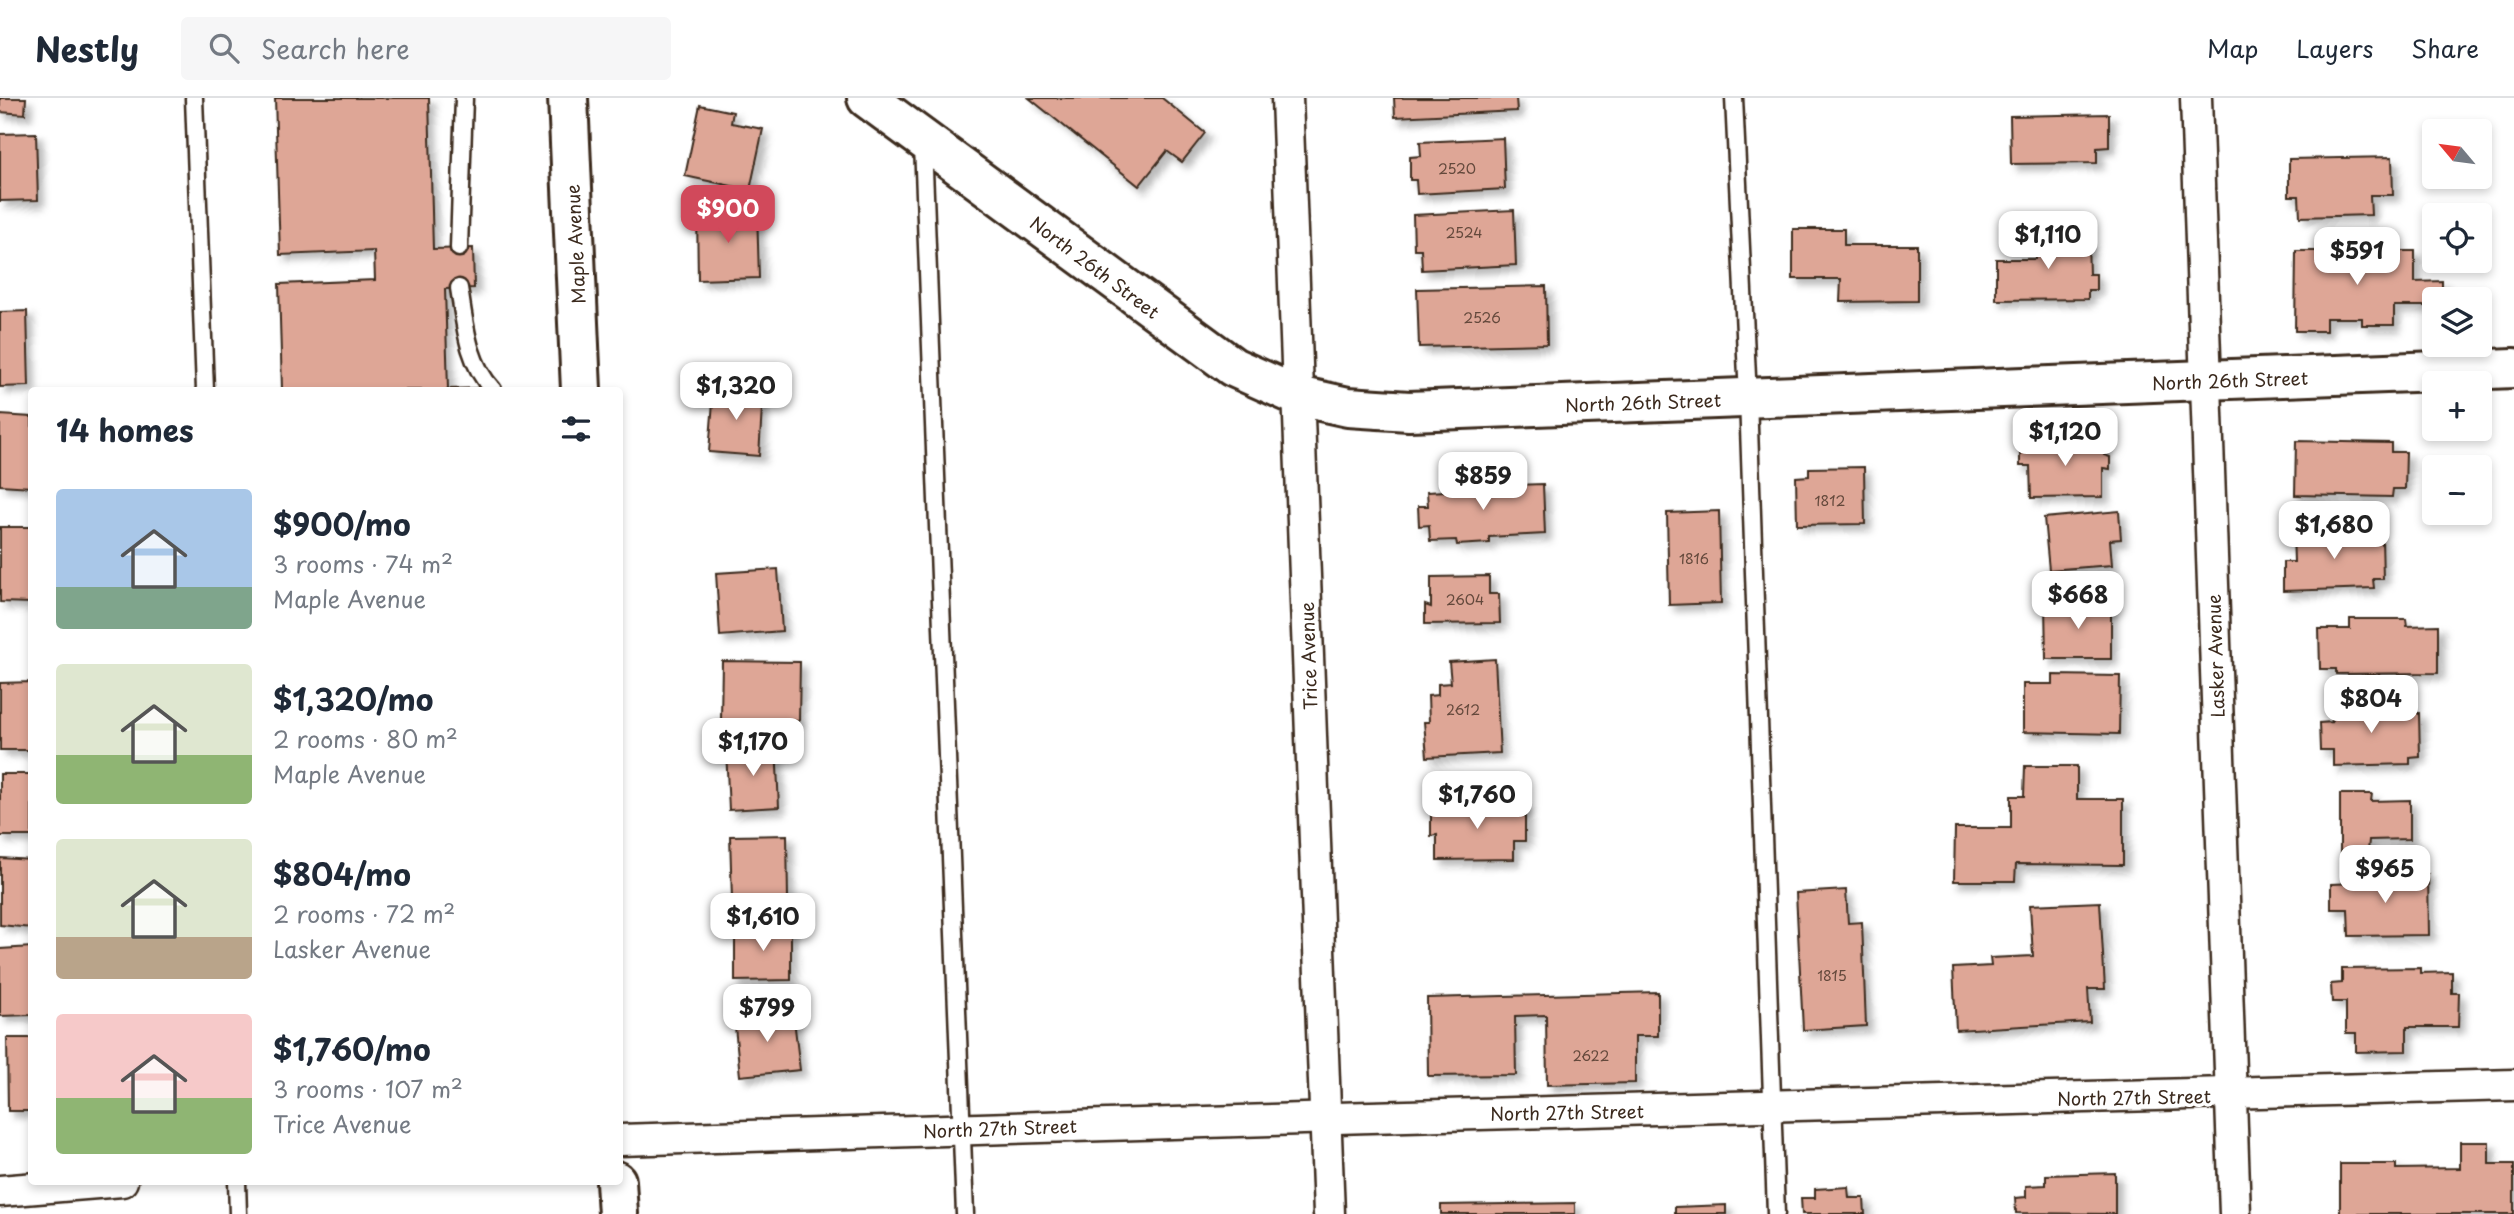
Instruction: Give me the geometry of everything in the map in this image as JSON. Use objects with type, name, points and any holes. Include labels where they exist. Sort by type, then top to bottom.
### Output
[{"type":"main road","name":"Maple Avenue","points":[[568,98],[581,387]]},
{"type":"main road","name":"North 26th Street","points":[[867,98],[1200,346],[1233,367],[1298,396],[1348,407],[1409,411],[2514,368]]},
{"type":"main road","points":[[616,1185],[618,1214]]},
{"type":"street","name":"Trice Avenue","points":[[1287,98],[1329,1214]]},
{"type":"street","name":"Lasker Avenue","points":[[2196,98],[2235,1214]]},
{"type":"street","name":"North 27th Street","points":[[623,1140],[2514,1085]]},
{"type":"street","points":[[0,1191],[73,1185]]},
{"type":"lane","points":[[194,98],[205,387]]},
{"type":"lane","points":[[460,248],[464,98]]},
{"type":"lane","points":[[1734,98],[1748,398],[1770,1107],[1776,1214]]},
{"type":"lane","points":[[923,138],[965,1214]]},
{"type":"lane","points":[[459,288],[468,346],[484,381],[490,387]]},
{"type":"lane","points":[[237,1185],[238,1214]]},
{"type":"building","points":[[0,98],[26,98],[25,114],[0,112]]},
{"type":"building","points":[[275,98],[429,98],[433,249],[473,248],[474,288],[445,289],[448,387],[282,387],[279,284],[375,280],[374,251],[280,255]]},
{"type":"building","points":[[1029,98],[1162,98],[1205,133],[1182,162],[1167,151],[1139,186]]},
{"type":"building","points":[[1394,98],[1516,98],[1517,111],[1395,117]]},
{"type":"building","points":[[700,105],[733,112],[731,123],[763,129],[750,190],[685,176]]},
{"type":"building","points":[[2109,114],[2109,147],[2097,148],[2097,163],[2011,164],[2010,116]]},
{"type":"building","points":[[36,133],[38,200],[0,201],[0,134]]},
{"type":"building","points":[[1503,138],[1505,189],[1417,194],[1416,180],[1410,180],[1410,157],[1421,156],[1420,142]]},
{"type":"building","points":[[2392,157],[2393,195],[2370,195],[2371,215],[2300,217],[2299,196],[2289,196],[2289,159]]},
{"type":"building","points":[[757,210],[759,278],[698,280],[697,212]]},
{"type":"building","points":[[1514,210],[1516,265],[1422,270],[1421,249],[1414,249],[1413,215]]},
{"type":"building","points":[[1793,229],[1844,229],[1844,245],[1917,245],[1917,301],[1840,302],[1841,279],[1793,279]]},
{"type":"building","points":[[2035,230],[2070,230],[2070,241],[2088,241],[2089,274],[2096,274],[2096,290],[2088,290],[2088,299],[1996,300],[1996,259],[2035,259]]},
{"type":"building","points":[[2296,251],[2415,251],[2415,282],[2442,281],[2442,287],[2422,287],[2422,306],[2394,306],[2394,325],[2362,325],[2362,318],[2326,318],[2326,331],[2295,331]]},
{"type":"building","points":[[1546,286],[1547,344],[1419,347],[1417,289]]},
{"type":"building","points":[[27,311],[29,386],[0,387],[0,312]]},
{"type":"building","points":[[714,389],[763,392],[759,456],[709,452]]},
{"type":"building","points":[[0,415],[28,417],[28,487],[0,485]]},
{"type":"building","points":[[2020,441],[2104,441],[2104,455],[2110,457],[2110,469],[2103,468],[2103,497],[2031,498],[2030,466],[2020,466]]},
{"type":"building","points":[[2296,441],[2391,443],[2391,452],[2406,452],[2405,489],[2393,489],[2392,497],[2295,495]]},
{"type":"building","points":[[1864,467],[1865,524],[1797,525],[1796,477],[1809,476],[1809,468]]},
{"type":"building","points":[[1487,481],[1487,486],[1543,484],[1545,534],[1489,537],[1489,543],[1457,545],[1456,540],[1430,541],[1429,525],[1419,526],[1418,506],[1428,506],[1427,492],[1445,491],[1445,483]]},
{"type":"building","points":[[1719,511],[1721,603],[1669,605],[1667,513]]},
{"type":"building","points":[[2119,511],[2121,539],[2110,540],[2112,565],[2049,570],[2044,518]]},
{"type":"building","points":[[0,527],[28,527],[28,603],[0,602]]},
{"type":"building","points":[[2374,531],[2374,538],[2382,538],[2383,579],[2373,579],[2374,588],[2283,591],[2283,562],[2294,562],[2293,533]]},
{"type":"building","points":[[778,569],[782,631],[720,636],[716,573]]},
{"type":"building","points":[[1489,576],[1489,594],[1499,594],[1500,623],[1425,624],[1425,605],[1431,607],[1431,577]]},
{"type":"building","points":[[2111,602],[2111,659],[2046,659],[2045,603]]},
{"type":"building","points":[[2350,619],[2406,619],[2407,626],[2438,625],[2438,673],[2336,674],[2336,669],[2320,669],[2319,629],[2350,629]]},
{"type":"building","points":[[1495,659],[1500,753],[1427,757],[1424,722],[1429,722],[1428,696],[1438,695],[1438,684],[1451,683],[1449,662]]},
{"type":"building","points":[[722,661],[800,662],[799,721],[721,720]]},
{"type":"building","points":[[2053,675],[2120,676],[2119,734],[2023,732],[2023,684],[2053,684]]},
{"type":"building","points":[[28,682],[28,750],[0,750],[0,683]]},
{"type":"building","points":[[2372,703],[2372,707],[2409,706],[2407,713],[2419,713],[2420,757],[2410,758],[2410,764],[2333,766],[2333,750],[2320,750],[2319,723],[2332,722],[2331,705]]},
{"type":"building","points":[[776,746],[779,807],[729,810],[726,750]]},
{"type":"building","points":[[2025,766],[2077,766],[2077,799],[2123,799],[2123,865],[2016,864],[2015,881],[1954,881],[1955,828],[2011,828],[2011,796],[2024,796]]},
{"type":"building","points":[[0,774],[28,774],[28,836],[0,836]]},
{"type":"building","points":[[2340,794],[2372,794],[2371,801],[2410,800],[2410,839],[2369,840],[2368,852],[2340,852]]},
{"type":"building","points":[[1431,804],[1525,804],[1525,841],[1514,841],[1514,859],[1437,860],[1437,835],[1431,836]]},
{"type":"building","points":[[787,835],[788,899],[732,900],[730,836]]},
{"type":"building","points":[[0,858],[28,860],[28,928],[0,925]]},
{"type":"building","points":[[2428,874],[2429,935],[2349,936],[2348,909],[2331,909],[2331,884],[2356,883],[2356,875]]},
{"type":"building","points":[[1846,890],[1848,923],[1862,922],[1866,1026],[1803,1030],[1796,893]]},
{"type":"building","points":[[2100,902],[2105,989],[2088,989],[2090,1022],[1956,1030],[1953,968],[1991,966],[1990,958],[2033,956],[2030,905]]},
{"type":"building","points":[[735,925],[791,925],[791,980],[735,981]]},
{"type":"building","points":[[28,947],[28,1015],[0,1016],[0,949]]},
{"type":"building","points":[[2420,968],[2420,973],[2452,972],[2452,993],[2459,993],[2458,1027],[2407,1027],[2407,1051],[2356,1052],[2356,1033],[2346,1033],[2346,1002],[2332,1002],[2331,984],[2342,983],[2342,969]]},
{"type":"building","points":[[1658,992],[1658,1036],[1635,1036],[1635,1083],[1547,1085],[1546,1015],[1515,1016],[1516,1075],[1428,1076],[1427,998]]},
{"type":"building","points":[[793,1011],[800,1070],[740,1076],[734,1017]]},
{"type":"building","points":[[7,1038],[28,1038],[28,1111],[8,1111]]},
{"type":"building","points":[[2460,1142],[2489,1142],[2489,1164],[2514,1164],[2514,1214],[2340,1214],[2340,1164],[2396,1164],[2396,1169],[2460,1168]]},
{"type":"building","points":[[2115,1173],[2115,1214],[2016,1213],[2015,1198],[2026,1197],[2026,1186],[2046,1185],[2046,1175]]},
{"type":"building","points":[[1848,1187],[1849,1198],[1864,1198],[1865,1214],[1802,1214],[1801,1198],[1815,1198],[1815,1189]]},
{"type":"building","points":[[1575,1203],[1575,1214],[1441,1214],[1441,1205]]},
{"type":"building","points":[[1726,1205],[1726,1214],[1675,1214],[1675,1207]]}]
